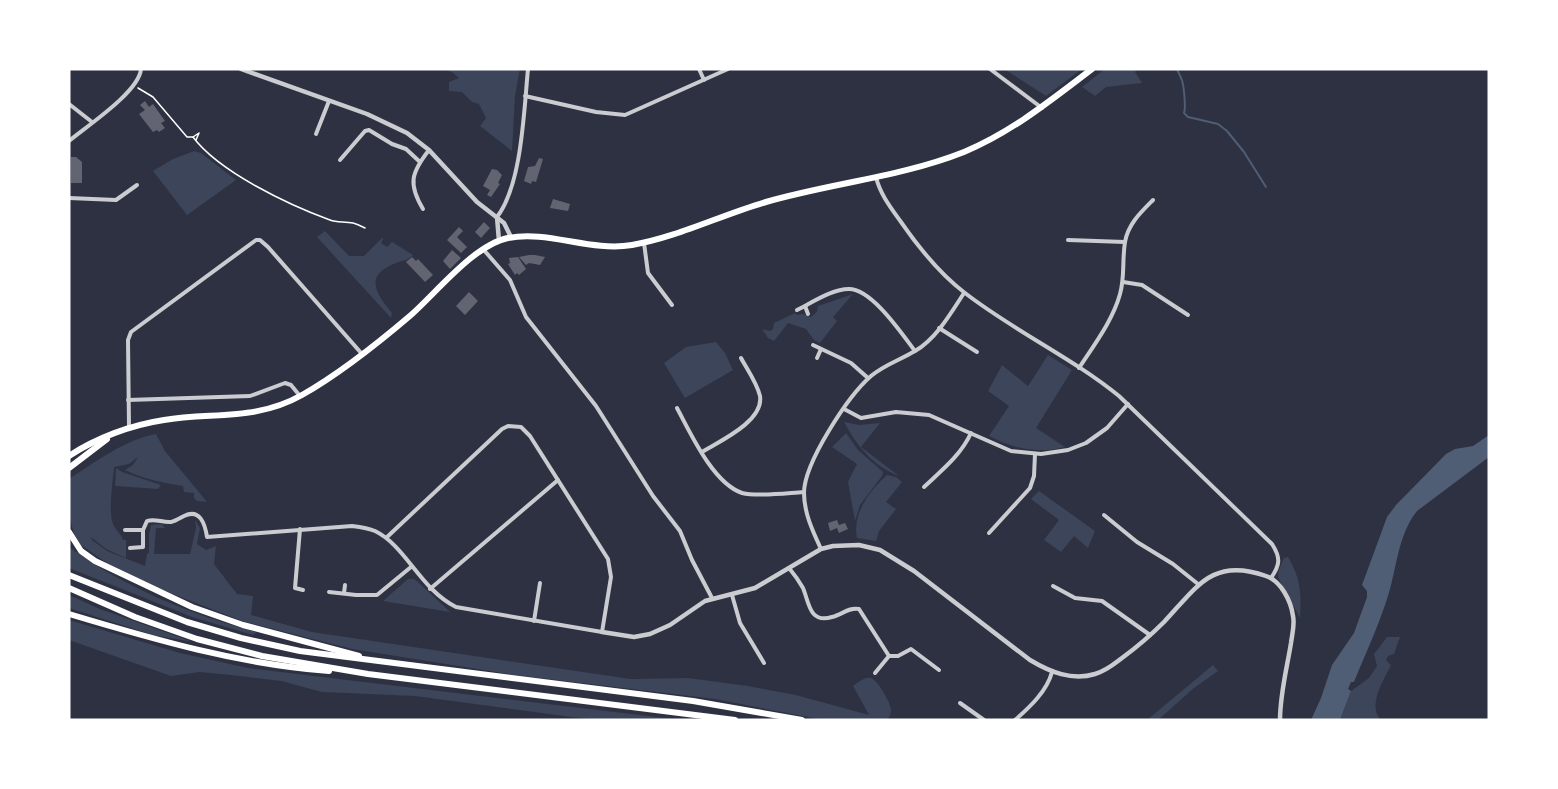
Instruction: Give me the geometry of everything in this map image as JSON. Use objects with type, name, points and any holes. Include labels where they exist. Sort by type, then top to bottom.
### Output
[{"type":"highway","points":[[69,456],[94,441],[129,428],[165,419],[261,412],[300,396],[362,354],[426,302],[483,248],[499,241],[511,237],[538,237],[607,246],[644,242],[781,198],[876,177],[964,152],[996,137],[1042,108],[1092,69]]},
{"type":"highway","points":[[69,468],[110,436]]},
{"type":"highway","points":[[69,532],[81,551],[95,561],[192,607],[243,625],[380,662]]},
{"type":"highway","points":[[69,575],[187,622],[241,638],[300,651],[693,701],[802,720]]},
{"type":"highway","points":[[69,588],[135,617],[197,639],[262,656],[368,674],[735,720]]},
{"type":"highway","points":[[69,614],[228,658],[288,668],[368,674]]},
{"type":"street","points":[[69,141],[126,95],[140,76],[141,69]]},
{"type":"street","points":[[242,69],[389,123],[407,133],[429,150],[477,202],[507,226],[511,237]]},
{"type":"street","points":[[499,241],[497,217],[505,203],[517,164],[528,69]]},
{"type":"street","points":[[699,69],[704,80]]},
{"type":"street","points":[[525,96],[596,112],[625,115],[728,69]]},
{"type":"street","points":[[990,69],[1042,108]]},
{"type":"street","points":[[316,134],[329,101]]},
{"type":"street","points":[[69,104],[92,122]]},
{"type":"street","points":[[340,160],[365,131],[369,130],[392,144],[406,149],[420,162]]},
{"type":"street","points":[[423,209],[413,186],[414,172],[429,150]]},
{"type":"street","points":[[876,177],[882,194],[910,235],[931,261],[964,293],[1108,387],[1272,544],[1279,554],[1279,565],[1271,578]]},
{"type":"street","points":[[69,198],[116,200],[137,185]]},
{"type":"street","points":[[1079,368],[1116,306],[1123,282],[1125,242],[1129,228],[1153,200]]},
{"type":"street","points":[[129,428],[128,340],[131,332],[256,240],[260,240],[268,247],[362,354]]},
{"type":"street","points":[[1068,240],[1125,242]]},
{"type":"street","points":[[644,242],[648,273],[672,305]]},
{"type":"street","points":[[483,248],[510,280],[526,317],[596,406],[653,496],[680,531],[712,598]]},
{"type":"street","points":[[1123,282],[1142,285],[1188,315]]},
{"type":"street","points":[[797,310],[838,291],[858,290],[878,307],[915,351]]},
{"type":"street","points":[[820,549],[806,513],[804,492],[808,472],[821,445],[844,409],[868,378],[915,351],[932,337],[964,293]]},
{"type":"street","points":[[805,306],[808,314]]},
{"type":"street","points":[[939,328],[977,352]]},
{"type":"street","points":[[813,345],[851,363],[868,378]]},
{"type":"street","points":[[817,358],[821,348]]},
{"type":"street","points":[[702,452],[746,424],[758,409],[760,396],[741,358]]},
{"type":"street","points":[[128,400],[250,396],[285,382],[291,385],[300,396]]},
{"type":"street","points":[[844,409],[855,416],[866,418],[896,412],[929,415],[1011,451],[1035,454],[1068,450],[1086,443],[1107,428],[1128,404]]},
{"type":"street","points":[[677,408],[702,452],[727,484],[744,493],[804,492]]},
{"type":"street","points":[[386,538],[508,426],[521,427],[526,431],[558,480],[610,566],[611,577],[603,632]]},
{"type":"street","points":[[924,487],[965,447],[971,433]]},
{"type":"street","points":[[989,533],[1030,488],[1034,476],[1035,454]]},
{"type":"street","points":[[430,589],[558,480]]},
{"type":"street","points":[[130,548],[143,547],[143,530],[149,520],[170,522],[194,513],[204,522],[207,537],[352,526],[375,531],[386,538],[430,589],[456,607],[634,637],[670,625],[696,606],[712,598],[755,588],[820,549],[848,545],[870,547],[880,550],[914,571],[1030,660],[1052,672],[1083,677],[1096,674],[1113,665],[1150,635],[1198,584],[1214,575],[1241,569],[1271,578],[1282,589],[1293,614],[1293,632],[1280,720]]},
{"type":"street","points":[[1104,514],[1137,542],[1173,564],[1198,584]]},
{"type":"street","points":[[125,530],[143,530]]},
{"type":"street","points":[[300,530],[295,588],[303,590]]},
{"type":"street","points":[[329,591],[377,595],[411,567]]},
{"type":"street","points":[[789,568],[802,588],[811,611],[820,617],[829,618],[849,609],[859,609],[889,656]]},
{"type":"street","points":[[534,621],[540,583]]},
{"type":"street","points":[[344,593],[345,585]]},
{"type":"street","points":[[1053,586],[1075,598],[1095,599],[1107,604],[1150,635]]},
{"type":"street","points":[[732,595],[740,623],[764,663]]},
{"type":"street","points":[[889,656],[898,656],[911,649],[939,670]]},
{"type":"street","points":[[875,673],[889,656]]},
{"type":"street","points":[[1014,720],[1041,693],[1052,672]]},
{"type":"street","points":[[960,703],[984,720]]},
{"type":"path","points":[[133,86],[153,97],[187,137],[193,137],[199,133],[196,141]]},
{"type":"path","points":[[193,137],[231,171],[276,197],[333,222],[352,222],[365,228]]},
{"type":"shaded area","points":[[443,69],[520,69],[515,96],[512,151],[480,126],[486,118],[479,104],[472,102],[462,92],[449,91],[449,82],[459,78]]},
{"type":"shaded area","points":[[1004,69],[1082,69],[1046,96]]},
{"type":"shaded area","points":[[1105,69],[1137,69],[1135,72],[1142,83],[1106,87],[1095,96],[1082,87]]},
{"type":"shaded area","points":[[194,151],[201,153],[236,180],[187,215],[153,171],[173,159]]},
{"type":"shaded area","points":[[325,231],[349,256],[364,256],[382,238],[381,243],[387,247],[392,242],[413,255],[386,268],[379,273],[376,279],[377,291],[392,313],[391,318],[317,237]]},
{"type":"shaded area","points":[[853,294],[833,317],[837,321],[820,343],[814,340],[806,329],[788,323],[774,341],[768,338],[762,329],[770,331],[774,323],[795,313],[811,317],[817,312],[818,306]]},
{"type":"shaded area","points":[[716,342],[725,353],[733,370],[685,398],[664,363],[686,347]]},
{"type":"shaded area","points":[[1048,355],[1072,370],[1036,428],[1065,447],[1045,450],[1026,449],[989,436],[1009,406],[988,391],[1002,365],[1028,386]]},
{"type":"shaded area","points":[[844,422],[859,425],[880,423],[861,447],[899,476],[874,461],[867,454],[854,439]]},
{"type":"shaded area","points":[[846,433],[858,450],[883,472],[860,505],[855,521],[848,482],[857,464],[832,447]]},
{"type":"shaded area","points":[[156,434],[165,451],[207,502],[197,501],[194,493],[184,492],[183,486],[139,476],[125,470],[133,465],[138,457],[129,464],[114,467],[112,518],[114,526],[123,540],[126,540],[126,558],[106,549],[91,537],[92,540],[107,551],[145,566],[149,553],[151,525],[162,524],[165,528],[156,528],[154,554],[190,554],[196,528],[195,520],[200,528],[197,544],[206,550],[216,546],[214,564],[237,594],[253,596],[251,615],[312,632],[631,679],[688,678],[748,686],[796,695],[869,715],[853,686],[864,679],[871,678],[887,698],[891,708],[890,715],[887,720],[823,720],[715,699],[515,675],[352,649],[242,621],[155,587],[107,563],[81,545],[74,534],[69,514],[69,479],[123,446]]},
{"type":"shaded area","points":[[1489,435],[1489,457],[1417,511],[1410,521],[1401,542],[1390,588],[1376,630],[1354,682],[1351,682],[1348,689],[1351,691],[1340,720],[1311,720],[1332,665],[1354,633],[1367,597],[1367,591],[1362,585],[1387,517],[1446,454],[1455,449],[1473,446]]},
{"type":"shaded area","points":[[116,468],[161,485],[158,489],[115,486]]},
{"type":"shaded area","points":[[887,475],[896,477],[902,482],[886,502],[896,509],[879,531],[876,541],[857,538],[857,520],[863,504]]},
{"type":"shaded area","points":[[1039,491],[1095,531],[1088,548],[1074,536],[1061,552],[1044,540],[1059,520],[1031,499]]},
{"type":"shaded area","points":[[69,547],[112,575],[159,598],[208,617],[257,632],[253,635],[192,617],[69,568]]},
{"type":"shaded area","points":[[1288,557],[1299,586],[1300,618],[1278,576],[1284,558]]},
{"type":"shaded area","points":[[408,579],[418,582],[450,612],[383,601]]},
{"type":"shaded area","points":[[69,595],[100,609],[193,642],[153,635],[69,608]]},
{"type":"shaded area","points":[[69,620],[180,653],[248,668],[682,720],[601,720],[415,696],[322,692],[281,681],[231,675],[200,672],[171,676],[69,640]]},
{"type":"shaded area","points":[[1387,637],[1400,637],[1394,654],[1388,656],[1386,660],[1391,665],[1376,700],[1377,714],[1381,720],[1340,720],[1351,691],[1369,678],[1377,666],[1374,654]]},
{"type":"shaded area","points":[[1213,665],[1218,671],[1194,688],[1158,720],[1147,720]]},
{"type":"building","points":[[145,101],[149,107],[153,104],[165,121],[161,123],[165,128],[159,132],[157,130],[153,132],[139,114],[145,110],[140,105]]},
{"type":"building","points":[[71,157],[76,157],[82,162],[82,183],[71,183]]},
{"type":"building","points":[[539,158],[543,159],[536,182],[532,181],[531,184],[524,181],[528,167],[535,166]]},
{"type":"building","points":[[492,169],[502,175],[498,183],[500,184],[491,197],[487,195],[490,190],[483,186]]},
{"type":"building","points":[[553,199],[570,204],[568,211],[550,208]]},
{"type":"building","points":[[484,222],[490,228],[481,238],[475,232]]},
{"type":"building","points":[[459,227],[463,231],[457,237],[467,247],[461,253],[447,240]]},
{"type":"building","points":[[452,250],[461,258],[450,269],[443,261]]},
{"type":"building","points":[[529,255],[545,257],[540,265],[529,263],[526,265],[519,257]]},
{"type":"building","points":[[412,257],[416,261],[418,259],[433,275],[425,282],[406,262]]},
{"type":"building","points":[[518,257],[526,269],[519,275],[517,273],[515,275],[508,264],[510,263],[509,258]]},
{"type":"building","points":[[469,292],[478,301],[465,315],[456,306]]},
{"type":"building","points":[[837,520],[839,525],[845,523],[848,529],[839,533],[837,528],[830,531],[828,523]]},
{"type":"waterway","points":[[1177,69],[1183,85],[1184,113],[1188,117],[1218,124],[1227,131],[1244,152],[1266,187]]}]
